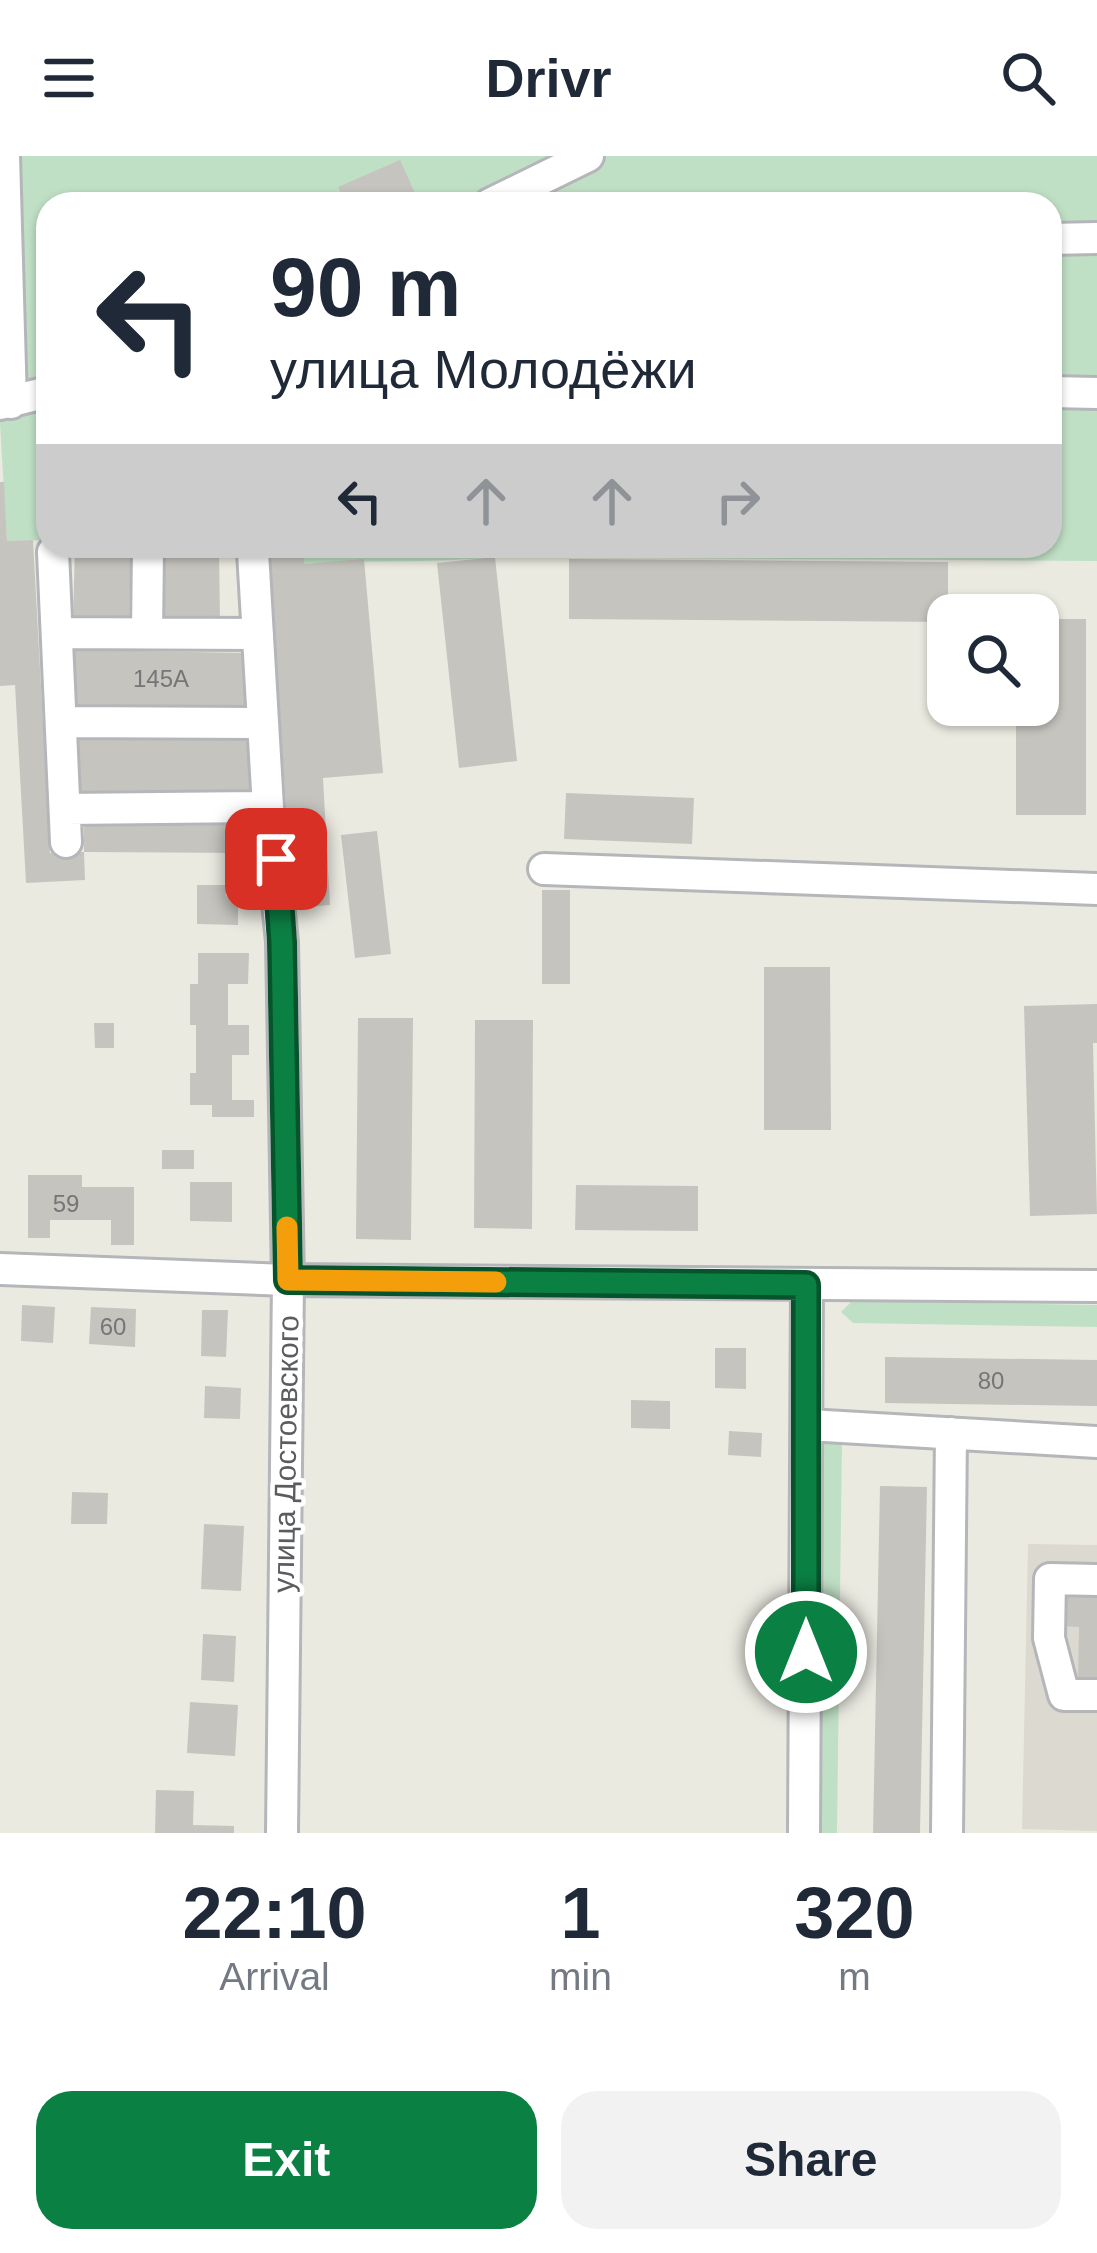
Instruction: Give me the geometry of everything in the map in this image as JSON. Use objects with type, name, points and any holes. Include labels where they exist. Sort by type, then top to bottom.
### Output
[{"type":"street","points":[[4,156],[6,404],[36,395]]},
{"type":"street","points":[[514,192],[588,156]]},
{"type":"street","points":[[1062,238],[1097,238]]},
{"type":"street","points":[[1062,392],[1097,393]]},
{"type":"street","points":[[53,558],[66,842]]},
{"type":"street","points":[[147,633],[148,558]]},
{"type":"street","name":"улица Достоевского","points":[[253,558],[268,806],[282,942],[288,1280],[282,1833]]},
{"type":"street","points":[[57,633],[258,634]]},
{"type":"street","points":[[61,722],[263,723]]},
{"type":"street","points":[[65,809],[268,806]]},
{"type":"street","points":[[544,869],[1097,889]]},
{"type":"street","points":[[0,1269],[288,1280],[1097,1286]]},
{"type":"street","points":[[804,1833],[806,1285]]},
{"type":"street","points":[[808,1425],[1097,1442]]},
{"type":"street","points":[[947,1833],[951,1433]]},
{"type":"street","points":[[1097,1580],[1050,1579],[1049,1638],[1064,1695],[1097,1695]]},
{"type":"shaded area","points":[[1028,1544],[1097,1545],[1097,1831],[1022,1829]]},
{"type":"green space","points":[[0,156],[1097,156],[1097,561],[646,558],[1062,558],[1062,192],[36,192],[36,540],[7,541],[0,424]]},
{"type":"green space","points":[[304,558],[479,558],[447,560],[304,564]]},
{"type":"green space","points":[[852,1301],[1097,1305],[1097,1327],[853,1323],[841,1312]]},
{"type":"green space","points":[[831,1435],[842,1442],[837,1833],[813,1833],[820,1446]]},
{"type":"building","points":[[400,160],[415,192],[340,192],[338,187]]},
{"type":"building","points":[[0,482],[4,482],[7,541],[33,540],[50,853],[84,852],[85,880],[26,883],[15,685],[0,686]]},
{"type":"building","points":[[75,558],[131,558],[129,623],[73,621]]},
{"type":"building","points":[[164,558],[219,558],[220,623],[165,624]]},
{"type":"building","points":[[269,558],[304,558],[304,564],[364,559],[383,773],[323,778],[330,905],[293,908]]},
{"type":"building","points":[[495,558],[517,761],[459,768],[437,563]]},
{"type":"building","points":[[569,559],[948,562],[948,594],[927,594],[927,622],[569,619]]},
{"type":"building","points":[[1059,619],[1086,619],[1086,815],[1016,815],[1016,726],[1059,726]]},
{"type":"building","points":[[74,650],[249,653],[249,708],[73,705]]},
{"type":"building","points":[[78,737],[250,739],[250,793],[77,792]]},
{"type":"building","points":[[566,793],[694,798],[692,844],[564,839]]},
{"type":"building","points":[[84,823],[248,824],[248,853],[84,852]]},
{"type":"building","points":[[377,831],[391,954],[355,958],[341,835]]},
{"type":"building","points":[[197,885],[226,885],[226,896],[238,897],[238,925],[197,924]]},
{"type":"building","points":[[542,890],[570,890],[570,984],[542,984]]},
{"type":"building","points":[[198,953],[249,953],[248,984],[228,984],[228,1025],[249,1025],[249,1055],[232,1055],[232,1100],[254,1100],[254,1117],[212,1117],[212,1105],[190,1105],[196,1025],[190,1025],[190,984],[198,984]]},
{"type":"building","points":[[764,967],[830,967],[831,1130],[764,1130]]},
{"type":"building","points":[[1097,1004],[1097,1043],[1093,1043],[1097,1214],[1030,1216],[1024,1006]]},
{"type":"building","points":[[358,1018],[413,1018],[411,1240],[356,1239]]},
{"type":"building","points":[[475,1020],[533,1020],[532,1229],[474,1228]]},
{"type":"building","points":[[94,1023],[114,1023],[114,1048],[95,1048]]},
{"type":"building","points":[[162,1150],[194,1150],[194,1169],[162,1169]]},
{"type":"building","points":[[28,1175],[82,1175],[82,1187],[134,1187],[134,1245],[111,1245],[111,1220],[50,1220],[50,1238],[28,1238]]},
{"type":"building","points":[[190,1182],[232,1182],[232,1222],[190,1221]]},
{"type":"building","points":[[576,1185],[698,1186],[698,1231],[575,1230]]},
{"type":"building","points":[[22,1305],[55,1307],[53,1343],[21,1341]]},
{"type":"building","points":[[91,1307],[136,1309],[135,1347],[89,1344]]},
{"type":"building","points":[[202,1310],[228,1310],[226,1357],[201,1356]]},
{"type":"building","points":[[715,1348],[746,1348],[746,1389],[715,1388]]},
{"type":"building","points":[[885,1357],[1097,1360],[1097,1406],[885,1403]]},
{"type":"building","points":[[205,1386],[241,1388],[240,1419],[204,1418]]},
{"type":"building","points":[[631,1400],[670,1401],[670,1429],[631,1428]]},
{"type":"building","points":[[729,1431],[762,1433],[761,1457],[728,1455]]},
{"type":"building","points":[[880,1486],[927,1487],[920,1833],[873,1833]]},
{"type":"building","points":[[72,1492],[108,1493],[107,1524],[71,1524]]},
{"type":"building","points":[[204,1524],[244,1526],[241,1591],[201,1589]]},
{"type":"building","points":[[1063,1593],[1097,1594],[1097,1681],[1078,1681],[1079,1627],[1062,1626]]},
{"type":"building","points":[[203,1634],[236,1636],[234,1682],[201,1680]]},
{"type":"building","points":[[190,1702],[238,1705],[235,1756],[187,1753]]},
{"type":"building","points":[[156,1790],[194,1791],[193,1825],[234,1826],[234,1833],[155,1833]]},
{"type":"slow traffic","points":[[287,1227],[288,1280],[496,1282]]},
{"type":"route","points":[[276,859],[282,942],[288,1280],[806,1285],[806,1652]]}]
